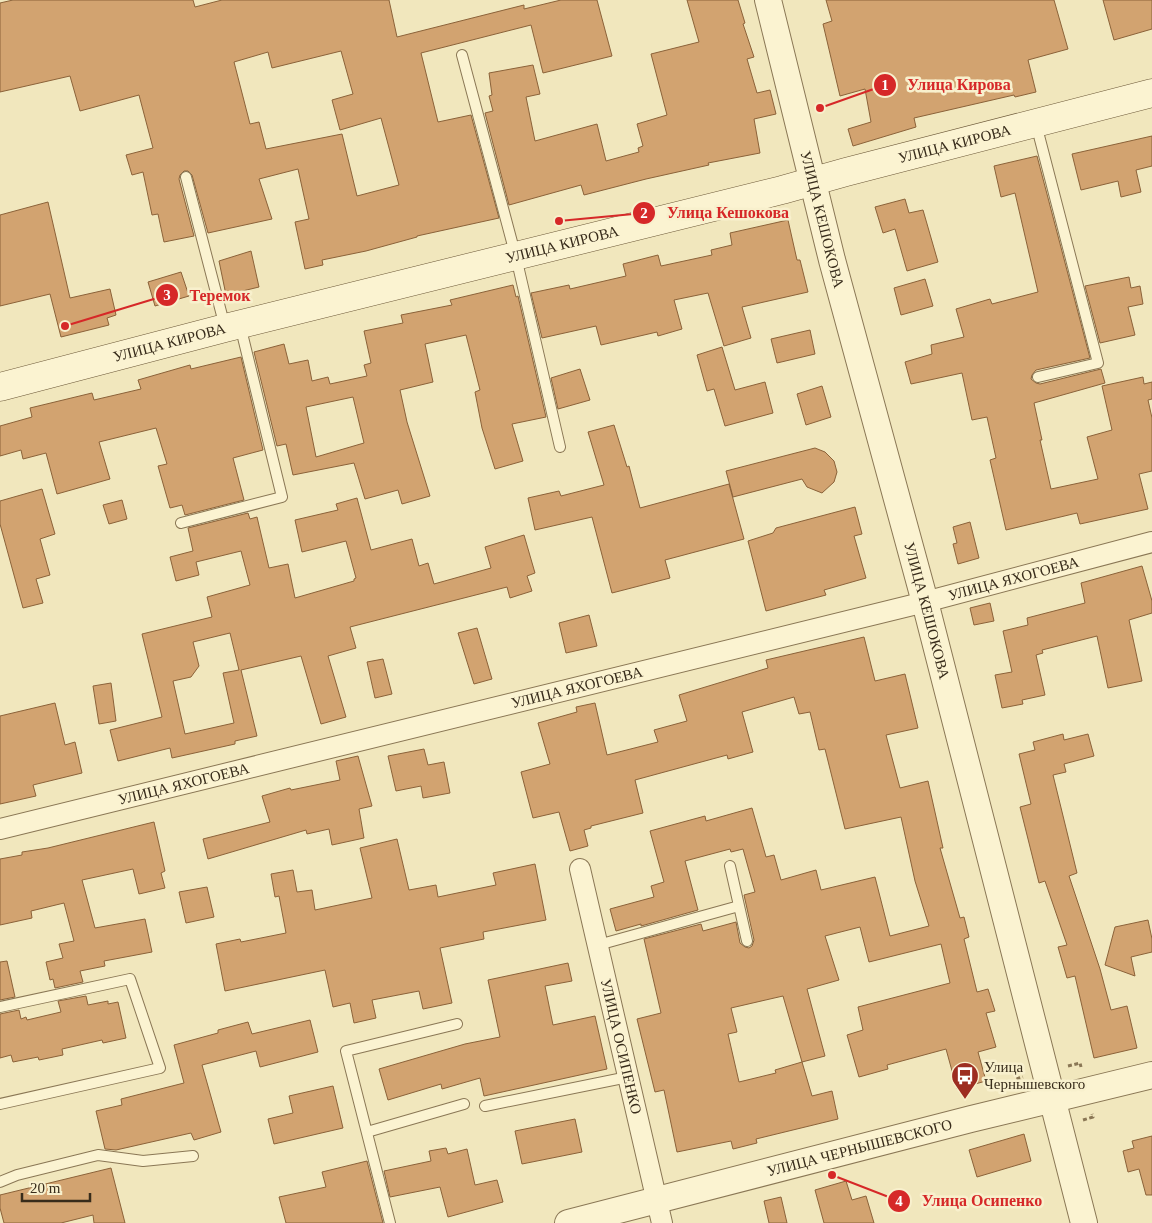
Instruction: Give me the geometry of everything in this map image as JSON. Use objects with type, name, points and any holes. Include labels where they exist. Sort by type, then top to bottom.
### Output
[{"type":"main road","name":"УЛИЦА КИРОВА","points":[[0,387],[232,326],[516,257],[1152,93]]},
{"type":"street","name":"УЛИЦА КЕШОКОВА","points":[[768,0],[832,260],[925,602],[1084,1223]]},
{"type":"street","name":"УЛИЦА ЯХОГОЕВА","points":[[0,829],[925,602],[1152,542]]},
{"type":"street","name":"УЛИЦА ОСИПЕНКО","points":[[580,869],[660,1212]]},
{"type":"street","name":"УЛИЦА ЧЕРНЫШЕВСКОГО","points":[[568,1223],[660,1212],[1053,1100],[1152,1075]]},
{"type":"lane","points":[[462,55],[516,257],[560,447]]},
{"type":"lane","points":[[1036,123],[1098,363],[1038,377]]},
{"type":"lane","points":[[181,523],[282,498],[186,177]]},
{"type":"lane","points":[[730,866],[747,941]]},
{"type":"lane","points":[[598,945],[739,906]]},
{"type":"lane","points":[[0,1007],[130,979],[160,1068],[0,1104]]},
{"type":"lane","points":[[390,1223],[346,1052],[457,1024]]},
{"type":"lane","points":[[485,1106],[628,1077]]},
{"type":"lane","points":[[367,1132],[464,1104]]},
{"type":"lane","points":[[0,1182],[17,1175],[98,1155],[143,1161],[193,1156]]},
{"type":"building","points":[[13,0],[193,0],[195,7],[222,0],[389,0],[397,37],[524,5],[524,9],[561,0],[597,0],[612,56],[543,73],[531,25],[421,53],[438,122],[471,115],[499,218],[322,260],[323,265],[305,269],[295,222],[309,219],[298,169],[259,179],[272,219],[208,233],[192,175],[188,171],[184,171],[179,179],[194,236],[164,242],[158,214],[152,215],[143,172],[132,175],[126,155],[153,148],[139,95],[80,111],[70,76],[0,92],[0,3]],"holes":[[[341,51],[353,94],[332,100],[340,130],[381,118],[399,185],[357,196],[342,134],[266,149],[259,122],[250,124],[234,62],[268,52],[272,68]]]},
{"type":"building","points":[[687,0],[738,0],[745,23],[743,24],[754,57],[747,59],[757,93],[770,90],[776,114],[754,119],[760,153],[708,163],[709,165],[584,195],[581,185],[509,205],[485,113],[493,111],[489,96],[492,95],[489,73],[533,65],[540,94],[526,97],[535,141],[597,124],[606,161],[639,152],[638,148],[643,146],[637,124],[667,115],[651,54],[699,42]]},
{"type":"building","points":[[826,0],[1054,0],[1068,49],[1028,60],[1036,92],[1015,97],[1014,95],[914,118],[916,127],[853,146],[848,129],[871,122],[865,89],[840,96],[823,24],[832,21]]},
{"type":"building","points":[[1103,0],[1152,0],[1152,29],[1114,40]]},
{"type":"building","points":[[1152,136],[1152,166],[1136,170],[1141,192],[1121,197],[1118,181],[1081,190],[1072,154]]},
{"type":"building","points":[[1037,156],[1090,358],[1036,370],[1031,379],[1040,384],[1101,369],[1105,383],[1034,403],[1051,489],[1098,479],[1087,437],[1112,430],[1102,386],[1143,377],[1144,384],[1152,382],[1152,399],[1148,400],[1152,418],[1152,471],[1139,474],[1148,509],[1080,524],[1077,513],[1006,530],[990,460],[996,458],[987,417],[972,420],[962,373],[911,384],[905,362],[932,354],[931,345],[964,337],[956,309],[990,299],[992,304],[1038,292],[1015,193],[1001,197],[994,166]]},
{"type":"building","points":[[905,199],[909,213],[923,210],[938,262],[907,271],[895,229],[883,233],[875,207]]},
{"type":"building","points":[[48,202],[70,298],[110,289],[116,315],[107,318],[109,325],[61,337],[50,294],[0,306],[0,215]]},
{"type":"building","points":[[788,220],[797,260],[800,260],[808,292],[742,307],[751,338],[724,346],[708,293],[674,300],[682,329],[658,336],[657,332],[601,345],[596,326],[542,338],[531,293],[569,285],[570,289],[626,276],[623,264],[658,255],[661,266],[712,255],[711,250],[732,245],[730,233]]},
{"type":"building","points":[[251,251],[259,287],[226,295],[219,261]]},
{"type":"building","points":[[181,272],[189,296],[155,306],[148,282]]},
{"type":"building","points":[[1129,277],[1131,288],[1140,286],[1143,304],[1128,307],[1135,335],[1100,343],[1085,286]]},
{"type":"building","points":[[925,279],[933,306],[901,315],[894,288]]},
{"type":"building","points":[[513,285],[516,297],[518,296],[546,417],[512,424],[523,461],[495,469],[482,428],[475,392],[480,390],[466,335],[425,344],[433,382],[400,390],[407,422],[430,496],[402,504],[398,490],[365,499],[354,463],[293,475],[286,444],[277,446],[254,352],[284,344],[289,364],[308,360],[312,381],[328,377],[330,384],[367,376],[364,365],[371,363],[364,331],[403,323],[401,315],[452,305],[450,300]],"holes":[[[353,397],[364,443],[316,457],[306,407]]]},
{"type":"building","points":[[810,330],[815,354],[777,363],[771,339]]},
{"type":"building","points":[[722,347],[735,390],[765,382],[773,413],[725,426],[714,389],[707,391],[697,355]]},
{"type":"building","points":[[241,357],[263,450],[233,458],[244,500],[185,515],[182,505],[170,508],[158,466],[167,464],[156,428],[99,442],[110,479],[57,494],[46,453],[23,459],[21,450],[0,456],[0,426],[32,417],[30,408],[92,393],[94,400],[141,389],[138,380],[190,365],[191,369]]},
{"type":"building","points":[[580,369],[590,400],[558,409],[551,378]]},
{"type":"building","points":[[822,386],[831,417],[806,425],[797,394]]},
{"type":"building","points":[[614,425],[627,467],[629,466],[640,508],[729,484],[744,539],[665,560],[670,578],[612,593],[592,517],[535,530],[528,498],[559,491],[561,496],[604,485],[588,432]]},
{"type":"building","points":[[815,448],[825,452],[834,461],[837,472],[834,482],[822,493],[807,487],[802,479],[733,497],[726,471]]},
{"type":"building","points":[[42,489],[55,534],[40,539],[50,575],[36,579],[43,603],[23,608],[0,524],[0,501]]},
{"type":"building","points":[[357,498],[371,550],[412,539],[419,566],[428,563],[434,584],[491,568],[485,547],[524,535],[535,573],[527,576],[532,591],[510,598],[507,587],[350,627],[356,648],[328,656],[346,717],[321,724],[301,656],[241,670],[257,736],[235,741],[235,744],[172,758],[170,748],[118,761],[110,730],[162,717],[142,634],[212,617],[207,597],[250,585],[241,551],[196,562],[199,575],[176,581],[170,557],[193,551],[188,528],[248,513],[250,519],[257,517],[269,568],[288,564],[295,598],[354,581],[356,578],[346,541],[302,552],[295,520],[338,510],[336,504]],"holes":[[[230,633],[239,670],[223,673],[234,723],[185,734],[173,681],[191,677],[199,666],[193,642]]]},
{"type":"building","points":[[122,500],[127,519],[109,524],[103,505]]},
{"type":"building","points":[[855,507],[862,534],[854,536],[866,578],[824,590],[826,595],[766,611],[748,541],[773,533],[776,528]]},
{"type":"building","points":[[970,522],[979,558],[958,564],[953,544],[957,543],[953,527]]},
{"type":"building","points":[[1142,566],[1152,601],[1152,613],[1129,620],[1142,681],[1108,688],[1097,636],[1042,650],[1043,653],[1036,655],[1045,695],[1022,700],[1023,704],[1002,708],[995,675],[1012,672],[1003,631],[1028,625],[1027,618],[1085,603],[1081,583]]},
{"type":"building","points":[[990,603],[994,621],[974,625],[970,608]]},
{"type":"building","points":[[589,615],[597,646],[566,653],[559,623]]},
{"type":"building","points":[[477,628],[492,679],[474,684],[458,633]]},
{"type":"building","points":[[864,637],[875,681],[905,674],[918,728],[886,735],[900,788],[928,781],[943,848],[940,848],[960,918],[964,917],[969,937],[964,939],[977,992],[988,989],[995,1011],[986,1013],[996,1047],[978,1052],[986,1081],[957,1089],[946,1049],[887,1065],[888,1069],[859,1077],[847,1035],[863,1030],[858,1007],[950,983],[941,944],[869,962],[860,927],[825,936],[839,980],[807,989],[825,1056],[802,1062],[812,1096],[832,1091],[838,1119],[756,1139],[757,1143],[733,1149],[731,1141],[677,1152],[664,1090],[655,1092],[637,1019],[661,1013],[644,939],[701,924],[703,931],[736,922],[740,943],[749,948],[754,940],[744,895],[755,892],[743,849],[731,852],[730,849],[685,861],[698,910],[616,931],[610,909],[654,897],[651,886],[664,882],[650,831],[705,816],[706,821],[752,808],[766,857],[774,855],[781,880],[816,870],[821,890],[875,877],[890,936],[929,926],[915,881],[901,817],[845,829],[825,749],[819,750],[810,712],[799,714],[794,697],[742,712],[753,752],[728,759],[727,755],[635,780],[643,813],[591,826],[591,828],[584,830],[588,846],[570,851],[559,812],[533,818],[521,772],[550,764],[538,723],[577,712],[576,707],[595,703],[607,755],[658,742],[654,730],[687,721],[679,695],[768,668],[766,660]],"holes":[[[783,996],[802,1062],[775,1070],[776,1073],[739,1082],[728,1034],[737,1032],[731,1008]]]},
{"type":"building","points":[[383,659],[392,694],[375,698],[367,662]]},
{"type":"building","points":[[111,683],[116,721],[99,724],[93,686]]},
{"type":"building","points":[[55,703],[65,745],[75,742],[82,773],[33,785],[36,796],[0,804],[0,716]]},
{"type":"building","points":[[1063,734],[1064,740],[1088,734],[1094,756],[1064,764],[1066,772],[1053,775],[1077,873],[1069,876],[1100,969],[1111,1010],[1127,1006],[1137,1048],[1094,1058],[1075,976],[1067,978],[1058,947],[1067,945],[1045,881],[1039,883],[1020,807],[1031,804],[1019,754],[1035,750],[1033,742]]},
{"type":"building","points":[[424,749],[428,765],[444,762],[450,793],[423,798],[421,786],[396,791],[388,756]]},
{"type":"building","points":[[358,756],[372,806],[359,809],[364,838],[332,845],[329,829],[307,834],[306,830],[208,859],[203,839],[270,822],[262,796],[290,788],[291,790],[340,780],[336,761]]},
{"type":"building","points":[[154,822],[165,871],[161,873],[165,888],[139,894],[133,869],[82,880],[95,928],[145,919],[152,952],[104,961],[105,966],[80,971],[83,982],[55,988],[53,979],[50,980],[46,962],[63,958],[59,944],[74,941],[64,903],[31,911],[32,918],[0,925],[0,859],[22,855],[22,852],[48,848]]},
{"type":"building","points":[[397,839],[409,890],[436,885],[438,897],[496,885],[493,873],[535,864],[546,920],[483,932],[484,939],[440,948],[452,1003],[423,1009],[419,991],[372,1000],[376,1018],[354,1023],[350,1003],[333,1007],[325,970],[225,991],[216,944],[240,939],[241,942],[286,933],[279,896],[275,897],[271,874],[293,870],[297,892],[312,890],[315,910],[372,898],[360,848]]},
{"type":"building","points":[[207,887],[214,917],[186,923],[179,892]]},
{"type":"building","points":[[1148,920],[1152,939],[1152,952],[1131,957],[1135,976],[1105,965],[1115,927]]},
{"type":"building","points":[[7,961],[15,997],[0,1000],[0,962]]},
{"type":"building","points":[[568,963],[572,981],[545,986],[553,1025],[595,1016],[607,1069],[484,1096],[480,1078],[442,1089],[441,1084],[388,1100],[379,1069],[465,1044],[500,1037],[488,980]]},
{"type":"building","points":[[86,996],[88,1005],[108,1001],[108,1004],[118,1002],[126,1038],[103,1043],[102,1040],[62,1049],[63,1055],[39,1060],[38,1057],[13,1062],[11,1055],[0,1058],[0,1014],[19,1010],[21,1019],[26,1017],[27,1020],[61,1012],[58,1001]]},
{"type":"building","points":[[310,1020],[318,1052],[260,1067],[256,1051],[202,1065],[221,1132],[194,1140],[191,1133],[116,1150],[105,1149],[96,1111],[122,1105],[121,1099],[184,1083],[174,1045],[218,1033],[218,1030],[248,1022],[252,1034]]},
{"type":"building","points":[[333,1086],[343,1128],[274,1144],[268,1119],[293,1113],[289,1096]]},
{"type":"building","points":[[575,1119],[582,1152],[522,1164],[515,1131]]},
{"type":"building","points":[[1024,1134],[1031,1161],[977,1177],[969,1150]]},
{"type":"building","points":[[1152,1136],[1152,1195],[1146,1195],[1139,1169],[1128,1172],[1123,1151],[1134,1148],[1132,1141]]},
{"type":"building","points":[[446,1148],[448,1154],[467,1149],[475,1185],[497,1180],[503,1202],[448,1217],[440,1187],[390,1197],[384,1171],[431,1161],[429,1151]]},
{"type":"building","points":[[367,1161],[383,1223],[286,1223],[279,1197],[326,1187],[322,1172]]},
{"type":"building","points":[[111,1168],[125,1223],[94,1223],[93,1215],[61,1223],[4,1223],[0,1208],[0,1195]]},
{"type":"building","points":[[846,1181],[852,1200],[866,1196],[874,1223],[824,1223],[815,1190]]},
{"type":"building","points":[[781,1197],[787,1223],[769,1223],[764,1201]]},
{"type":"place","name":"Улица Кирова","points":[[820,108]]},
{"type":"place","name":"Улица Кешокова","points":[[559,221]]},
{"type":"place","name":"Теремок","points":[[65,326]]},
{"type":"place","name":"Улица Чернышевского","points":[[965,1100]]},
{"type":"place","name":"Улица Осипенко","points":[[832,1175]]}]
